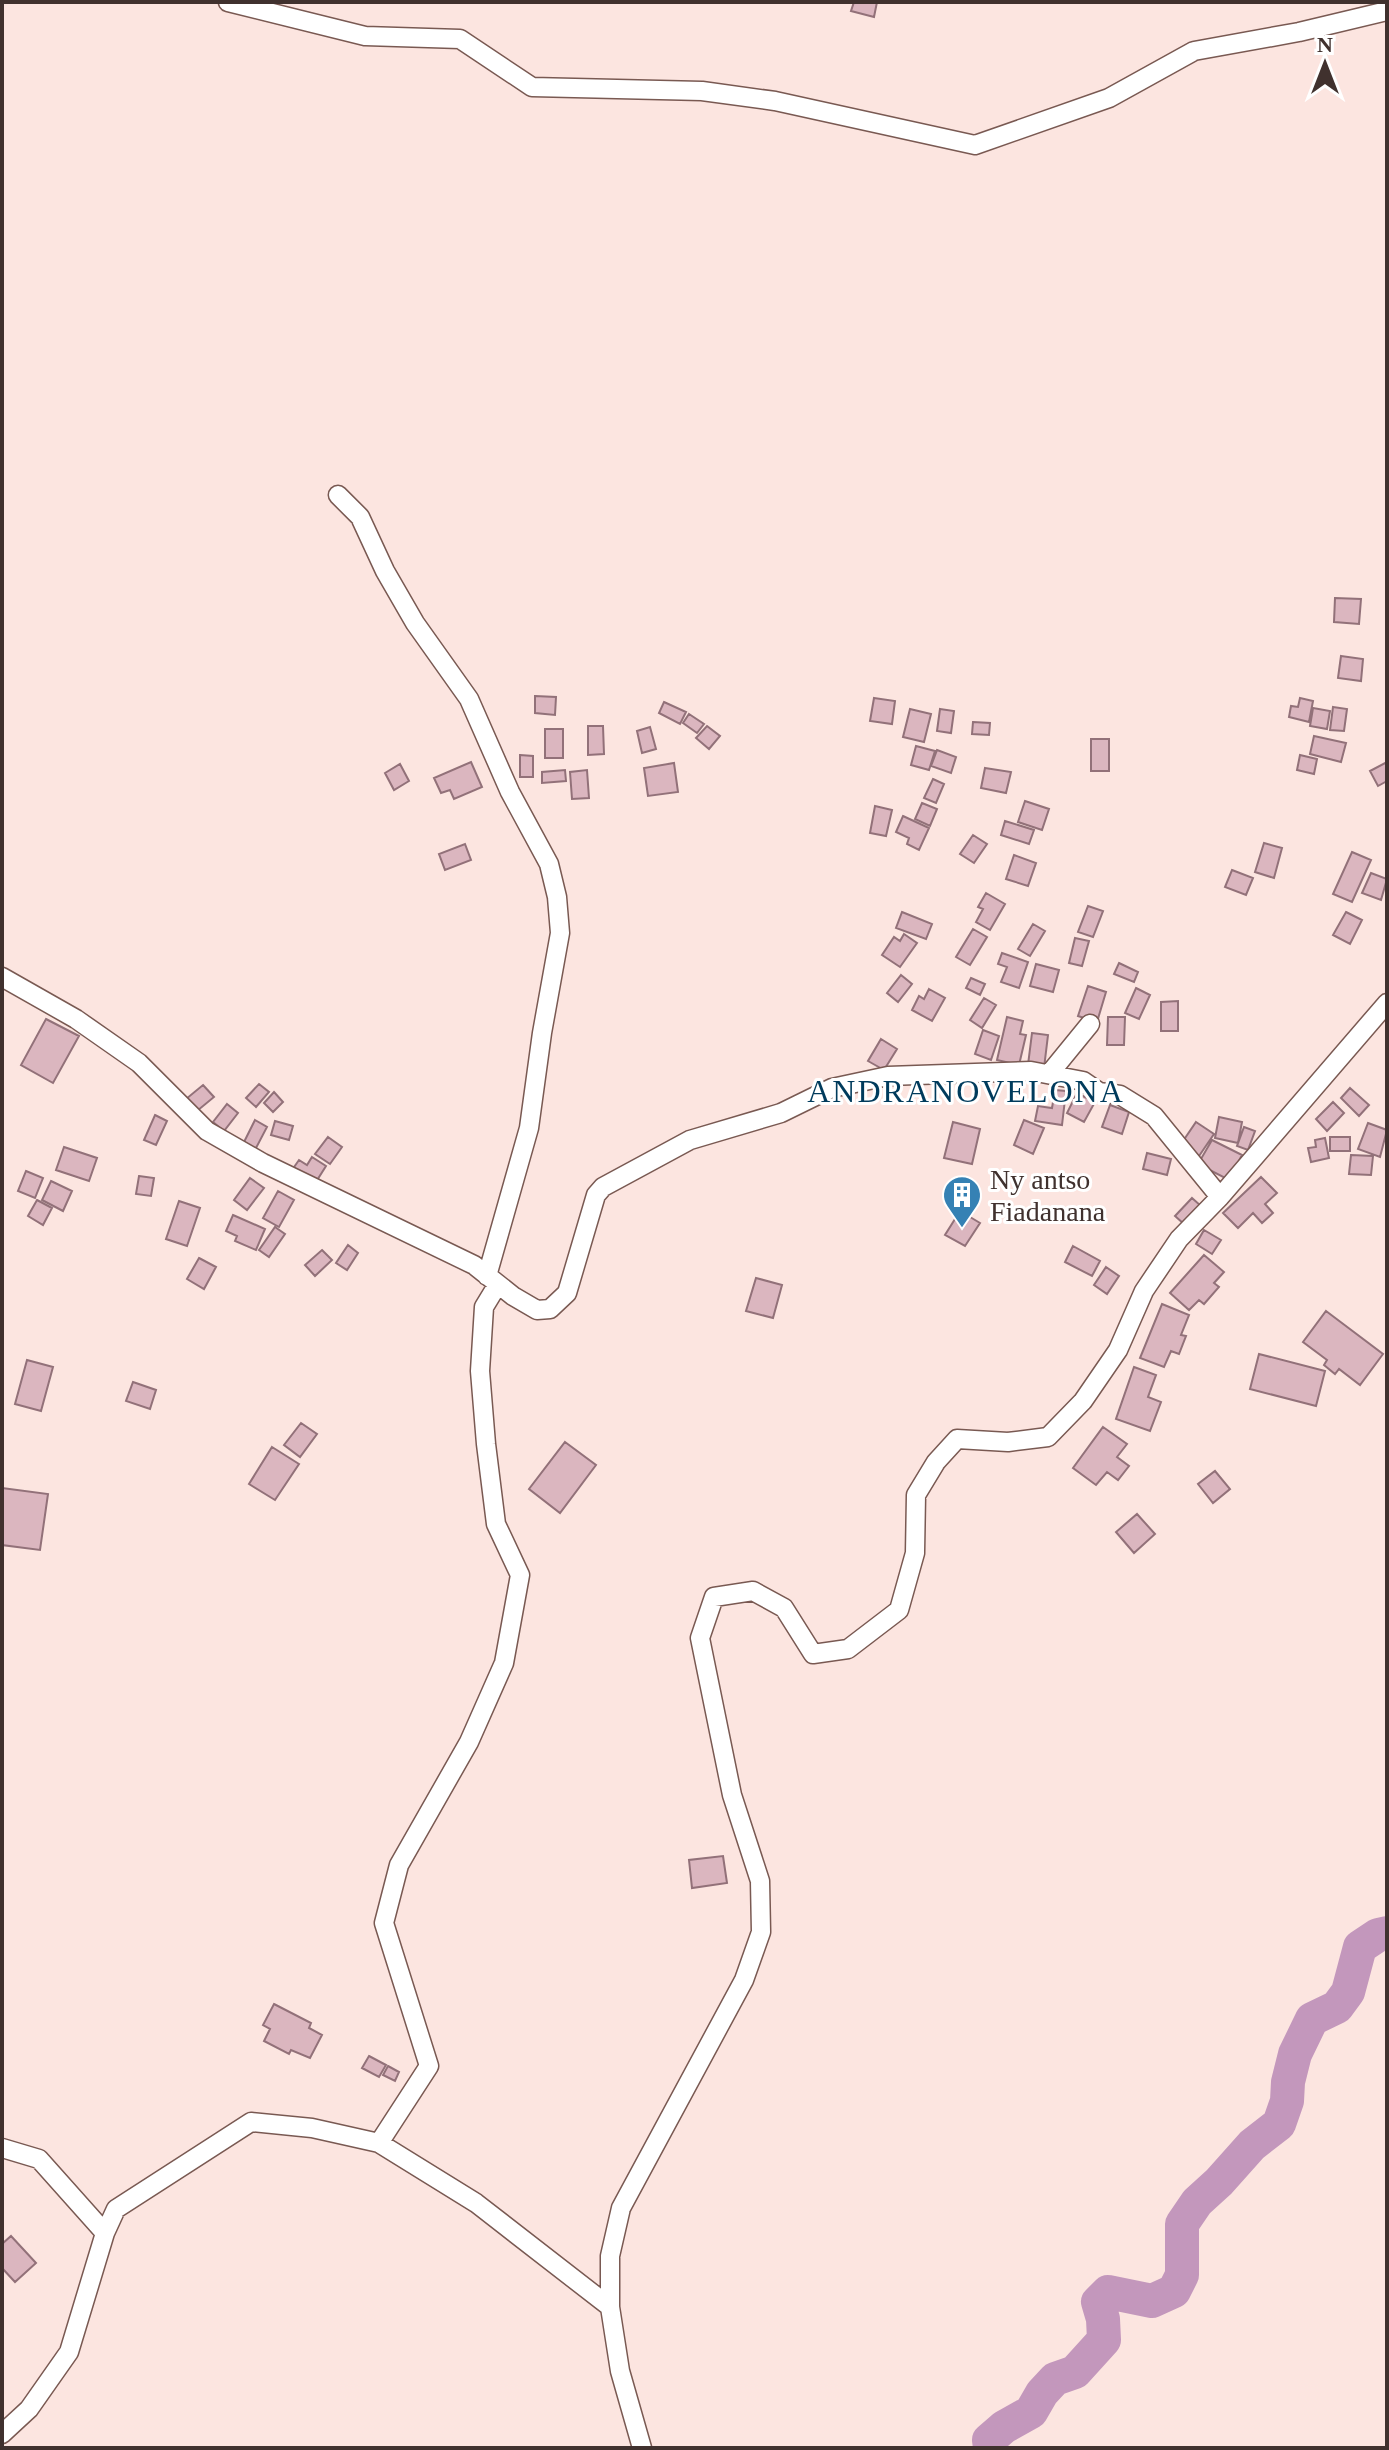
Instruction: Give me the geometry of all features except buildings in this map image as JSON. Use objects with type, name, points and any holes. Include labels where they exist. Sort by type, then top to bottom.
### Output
[{"type":"street","points":[[228,2],[365,36],[460,39],[532,87],[702,91],[775,101],[975,145],[1109,98],[1194,51],[1299,32],[1387,11]]},
{"type":"street","points":[[338,495],[360,517],[385,571],[415,623],[469,699],[510,792],[549,864],[557,897],[560,933],[529,1128],[484,1307],[480,1371],[496,1524],[520,1575],[504,1663],[469,1742],[399,1865],[384,1923],[429,2066],[379,2143]]},
{"type":"street","points":[[2,977],[76,1019],[139,1063],[207,1131],[288,1176],[474,1265],[537,1310],[550,1309],[567,1293],[596,1195],[603,1187],[690,1140],[781,1113],[832,1088],[888,1076],[1031,1071],[1083,1081],[1099,1092],[1120,1095],[1154,1116],[1220,1197]]},
{"type":"street","points":[[642,2448],[620,2371],[610,2307],[610,2256],[621,2208],[744,1980],[761,1932],[760,1881],[732,1795],[700,1638],[714,1597],[753,1591],[784,1608],[813,1654],[848,1649],[899,1610],[915,1553],[916,1495],[936,1462],[957,1439],[1008,1442],[1048,1437],[1083,1401],[1118,1350],[1144,1291],[1179,1239],[1220,1197],[1387,1003]]},
{"type":"street","points":[[1050,1073],[1090,1024]]},
{"type":"street","points":[[2,2434],[29,2409],[69,2352],[105,2233],[116,2209],[251,2122],[312,2128],[379,2143],[476,2203],[610,2307]]},
{"type":"street","points":[[2,2148],[39,2159],[105,2233]]},
{"type":"waterway","points":[[990,2448],[989,2440],[1004,2427],[1031,2412],[1055,2379],[1075,2372],[1104,2340],[1098,2302],[1108,2292],[1152,2301],[1174,2291],[1182,2275],[1182,2224],[1197,2202],[1252,2145],[1279,2124],[1287,2101],[1295,2054],[1312,2019],[1337,2007],[1348,1992],[1360,1947],[1387,1933]]},
{"type":"place","name":"Ny antso Fiadanana","points":[[962,1229]]},
{"type":"district","name":"ANDRANOVELONA","points":[[966,1091]]}]
